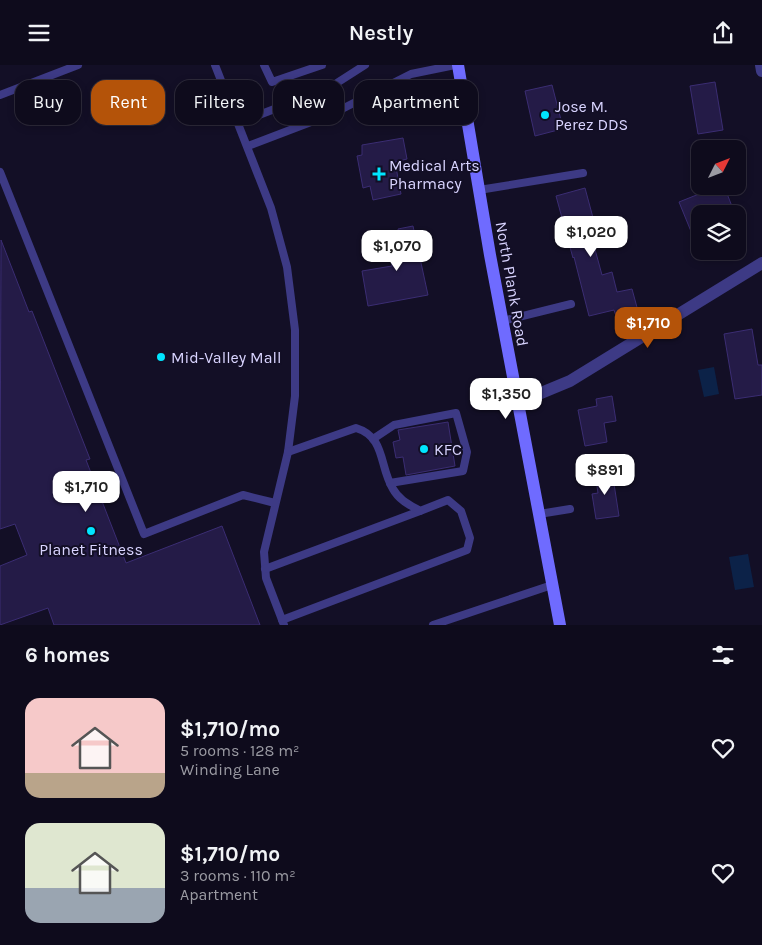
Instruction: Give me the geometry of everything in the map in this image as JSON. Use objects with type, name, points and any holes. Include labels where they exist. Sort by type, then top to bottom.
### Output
[{"type":"main road","name":"North Plank Road","points":[[457,65],[517,403],[560,625]]},
{"type":"street","points":[[761,65],[762,71]]},
{"type":"street","points":[[517,403],[570,381],[762,263]]},
{"type":"lane","points":[[0,95],[78,65]]},
{"type":"lane","points":[[215,65],[221,80]]},
{"type":"lane","points":[[264,65],[272,82],[322,65]]},
{"type":"lane","points":[[263,113],[329,88],[365,65]]},
{"type":"lane","points":[[248,146],[332,114],[411,74],[457,65]]},
{"type":"lane","points":[[239,125],[271,209],[288,267],[295,330],[295,396],[288,452],[264,552],[265,569],[266,578],[283,623],[467,550],[470,539],[461,511],[448,500],[265,569]]},
{"type":"lane","points":[[0,172],[144,534],[243,495],[275,503]]},
{"type":"lane","points":[[479,190],[583,173]]},
{"type":"lane","points":[[502,321],[571,304]]},
{"type":"lane","points":[[373,439],[394,425],[456,413],[467,452],[463,471],[390,483]]},
{"type":"lane","points":[[288,452],[356,428],[367,432],[378,447],[390,483],[403,501],[420,511]]},
{"type":"lane","points":[[539,515],[570,509]]},
{"type":"lane","points":[[434,625],[552,585]]},
{"type":"water","points":[[714,367],[719,394],[704,397],[698,370]]},
{"type":"water","points":[[748,554],[754,587],[735,590],[729,557]]},
{"type":"building","points":[[715,82],[723,130],[698,134],[690,86]]},
{"type":"building","name":"Jose M. Perez DDS","points":[[552,85],[561,120],[556,121],[558,130],[535,136],[525,91]]},
{"type":"building","name":"Medical Arts Pharmacy","points":[[403,138],[407,159],[395,162],[401,194],[373,200],[370,186],[363,188],[357,156],[362,155],[362,145]]},
{"type":"building","points":[[585,188],[599,240],[593,242],[602,275],[612,272],[617,292],[632,289],[638,311],[616,316],[614,310],[589,316],[556,196]]},
{"type":"building","points":[[696,195],[728,195],[731,205],[691,205],[691,231],[679,202]]},
{"type":"building","points":[[413,226],[428,295],[368,306],[362,271],[392,266],[387,238],[399,235],[398,229]]},
{"type":"building","points":[[1,240],[29,312],[32,311],[90,459],[86,460],[126,563],[222,526],[260,625],[54,625],[48,608],[0,625],[0,566],[27,555],[15,524],[0,529]]},
{"type":"building","points":[[752,329],[758,365],[762,365],[762,395],[735,399],[724,334]]},
{"type":"building","points":[[612,396],[616,421],[604,423],[607,442],[585,446],[578,410],[597,406],[596,399]]},
{"type":"building","name":"KFC","points":[[448,422],[455,466],[406,475],[403,457],[396,458],[393,442],[400,440],[398,430]]},
{"type":"building","points":[[612,471],[619,516],[596,519],[592,494],[598,493],[595,473]]},
{"type":"place","name":"Jose M. Perez DDS","points":[[545,115]]},
{"type":"place","name":"Medical Arts Pharmacy","points":[[379,174]]},
{"type":"place","name":"Mid-Valley Mall","points":[[161,357]]},
{"type":"place","name":"KFC","points":[[424,449]]},
{"type":"place","name":"Planet Fitness","points":[[91,531]]}]
